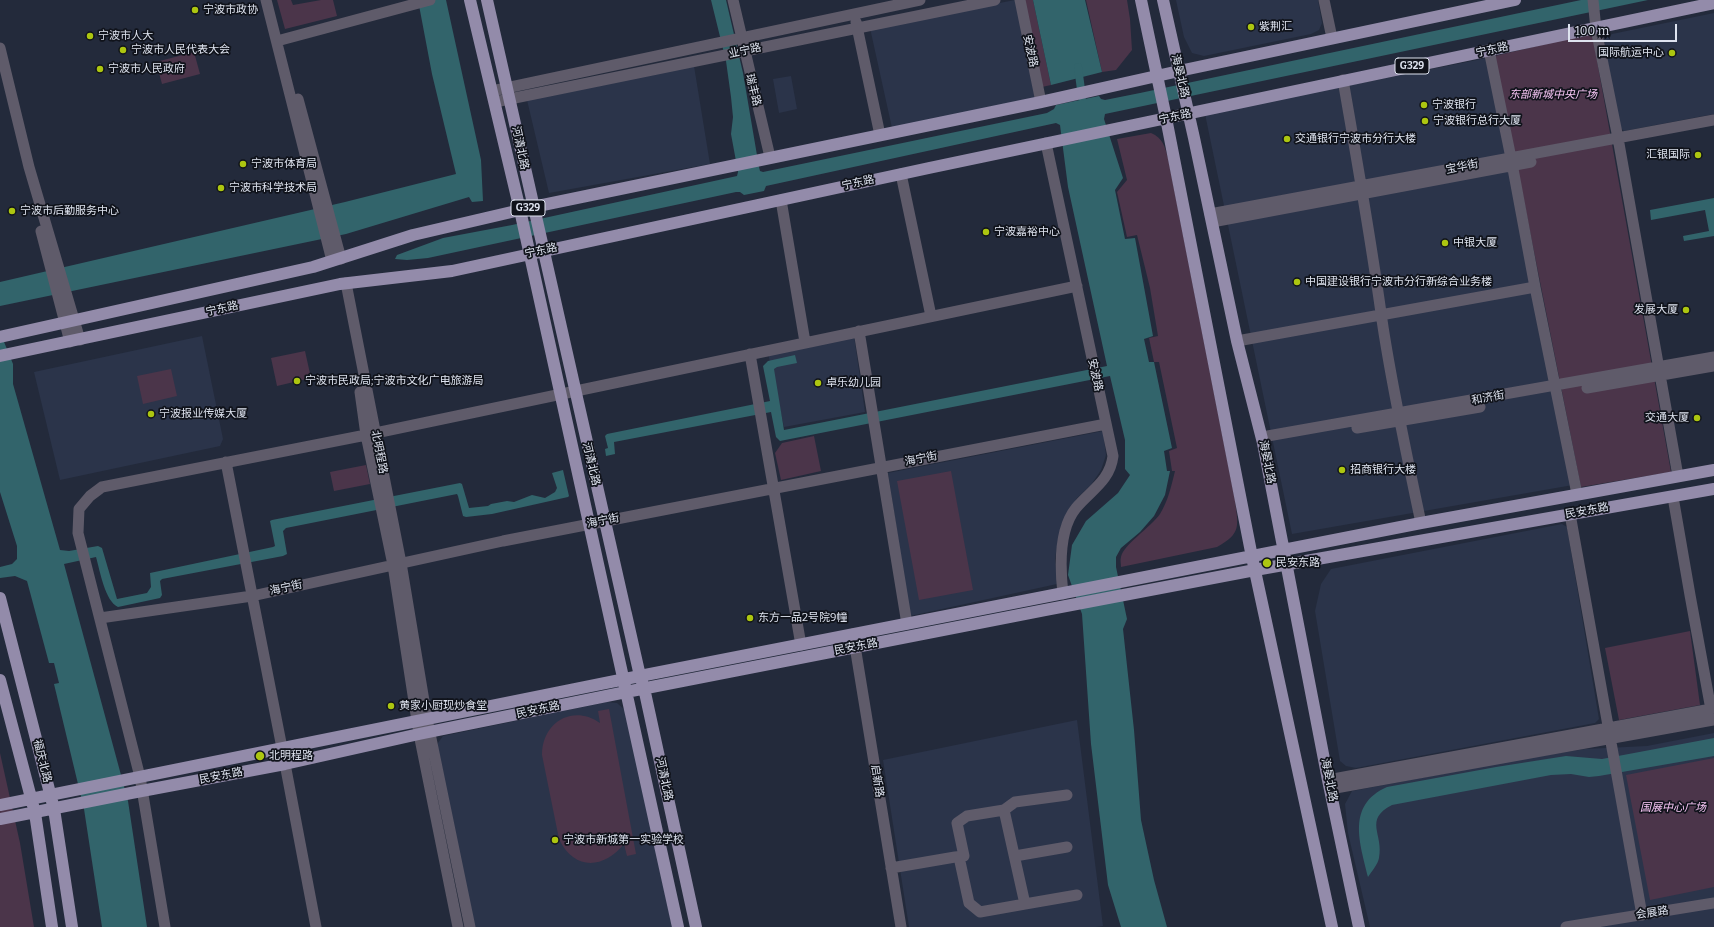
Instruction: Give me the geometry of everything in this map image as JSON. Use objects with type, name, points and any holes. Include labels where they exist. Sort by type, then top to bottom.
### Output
[{"type":"main road","name":"河清北路","points":[[470,0],[530,254],[678,927]]},
{"type":"main road","name":"河清北路","points":[[487,0],[532,207],[644,688],[696,927]]},
{"type":"main road","name":"海晏北路","points":[[1142,0],[1252,557],[1332,927]]},
{"type":"main road","name":"海晏北路","points":[[1163,0],[1189,114],[1237,341],[1263,440],[1329,784],[1359,927]]},
{"type":"main road","name":"宁东路","points":[[1,337],[305,269],[413,235],[532,207],[1041,102],[1488,3],[1515,0]]},
{"type":"main road","name":"宁东路","points":[[4,356],[343,283],[452,271],[1046,143],[1714,3]]},
{"type":"main road","name":"民安东路","points":[[0,805],[801,644],[1284,551],[1421,523],[1714,470]]},
{"type":"main road","name":"民安东路","points":[[0,820],[128,793],[285,764],[424,733],[644,688],[1085,602],[1255,570],[1714,489]]},
{"type":"main road","name":"福庆北路","points":[[0,598],[54,809],[72,927]]},
{"type":"main road","name":"福庆北路","points":[[0,680],[35,813],[52,927]]},
{"type":"street","points":[[266,0],[279,38],[336,260]]},
{"type":"street","points":[[273,0],[279,38]]},
{"type":"street","points":[[279,38],[409,0]]},
{"type":"street","points":[[279,38],[430,0]]},
{"type":"street","name":"瑞丰路","points":[[732,0],[770,157]]},
{"type":"street","name":"业宁路","points":[[508,94],[741,38],[920,0]]},
{"type":"street","name":"业宁路","points":[[493,97],[744,51],[995,0]]},
{"type":"street","name":"安波路","points":[[1020,0],[1041,102]]},
{"type":"street","points":[[1324,0],[1332,38]]},
{"type":"street","points":[[1593,0],[1596,28],[1618,141],[1678,476]]},
{"type":"street","points":[[855,14],[880,135]]},
{"type":"street","points":[[0,48],[75,341]]},
{"type":"street","points":[[1488,50],[1512,161],[1535,288],[1577,494]]},
{"type":"street","points":[[0,74],[70,322]]},
{"type":"street","points":[[1343,80],[1399,417],[1421,523]]},
{"type":"street","name":"宝华街","points":[[1211,218],[1618,141],[1714,120]]},
{"type":"street","name":"宝华街","points":[[1618,141],[1714,127]]},
{"type":"street","name":"安波路","points":[[1046,143],[1112,456],[1112,464],[1101,484],[1077,507],[1072,514],[1063,540],[1061,557],[1063,594]]},
{"type":"street","points":[[901,174],[931,316]]},
{"type":"street","points":[[781,200],[804,342]]},
{"type":"street","name":"北明程路","points":[[343,283],[370,434],[397,564],[424,733],[458,927]]},
{"type":"street","points":[[165,927],[140,777],[78,533],[79,509],[90,496],[102,487],[370,434],[574,390],[1076,286]]},
{"type":"street","points":[[1237,341],[1535,288]]},
{"type":"street","points":[[859,331],[907,624]]},
{"type":"street","points":[[750,354],[801,644]]},
{"type":"street","name":"和济街","points":[[1263,440],[1556,390],[1659,371],[1714,357]]},
{"type":"street","name":"和济街","points":[[1659,371],[1714,366]]},
{"type":"street","name":"海宁街","points":[[100,618],[252,596],[589,524],[1106,424]]},
{"type":"street","points":[[226,462],[316,927]]},
{"type":"street","points":[[1609,733],[1714,722],[1673,497]]},
{"type":"street","points":[[1570,514],[1642,915]]},
{"type":"street","name":"启新路","points":[[853,634],[901,927]]},
{"type":"street","points":[[1329,784],[1609,733],[1711,709]]},
{"type":"street","name":"北明程路","points":[[424,733],[470,927]]},
{"type":"street","points":[[891,868],[964,856],[957,823],[967,816],[1004,810],[1015,802],[1067,795]]},
{"type":"street","points":[[1004,810],[1025,904]]},
{"type":"street","points":[[1014,856],[1067,847]]},
{"type":"street","points":[[960,857],[969,903],[980,912],[1077,894]]},
{"type":"street","name":"会展路","points":[[1566,927],[1714,903]]},
{"type":"shaded area","points":[[418,0],[446,0],[481,160],[483,201],[472,202],[469,197],[346,234],[0,306],[0,282],[345,202],[456,174],[432,74]]},
{"type":"shaded area","points":[[711,0],[726,0],[743,73],[759,167],[760,171],[763,172],[1047,113],[1054,109],[1056,105],[1099,96],[1101,99],[1105,100],[1140,93],[1581,0],[1648,0],[1105,114],[1104,119],[1123,178],[1115,190],[1125,239],[1135,238],[1153,336],[1144,339],[1149,362],[1154,362],[1172,448],[1164,451],[1167,471],[1170,471],[1165,495],[1154,516],[1140,532],[1121,548],[1116,557],[1116,567],[1127,619],[1123,629],[1134,730],[1141,820],[1154,880],[1167,927],[1121,927],[1108,885],[1091,744],[1082,614],[1068,575],[1072,545],[1086,521],[1118,493],[1130,475],[1125,469],[1125,440],[1110,376],[780,441],[776,437],[771,412],[614,442],[615,454],[606,456],[605,449],[608,448],[605,436],[607,434],[770,401],[763,366],[768,361],[795,355],[797,363],[774,369],[784,430],[1107,366],[1068,187],[1060,125],[1056,123],[766,186],[764,191],[744,195],[740,192],[736,192],[428,258],[407,260],[395,259],[397,255],[443,238],[512,225],[737,176],[738,172],[731,134],[733,117],[726,61]]},
{"type":"shaded area","points":[[1015,0],[1037,97],[892,128],[870,28]]},
{"type":"shaded area","points":[[1033,0],[1085,0],[1102,72],[1051,85]]},
{"type":"shaded area","name":"紫荆汇","points":[[1176,0],[1318,0],[1322,23],[1319,30],[1311,34],[1204,56],[1192,53],[1184,37]]},
{"type":"shaded area","points":[[1714,13],[1714,114],[1624,131],[1619,127],[1604,39],[1612,34]]},
{"type":"shaded area","points":[[1487,58],[1573,485],[1292,534],[1205,114]]},
{"type":"shaded area","points":[[694,66],[710,164],[549,193],[527,100]]},
{"type":"shaded area","points":[[791,76],[797,109],[779,113],[773,79]]},
{"type":"shaded area","points":[[1714,198],[1714,236],[1684,241],[1683,236],[1709,231],[1705,210],[1651,220],[1650,210]]},
{"type":"shaded area","points":[[0,332],[13,364],[13,384],[60,550],[69,551],[98,546],[102,548],[117,599],[147,593],[151,587],[150,573],[275,546],[270,521],[272,520],[460,483],[462,484],[469,508],[488,506],[507,501],[514,502],[532,495],[545,498],[555,492],[557,488],[552,473],[563,470],[568,497],[492,514],[466,517],[463,516],[457,494],[286,528],[283,531],[287,554],[283,556],[162,579],[160,581],[162,595],[160,598],[118,607],[113,604],[106,592],[96,557],[64,564],[128,801],[147,927],[102,927],[84,809],[54,684],[59,683],[54,663],[49,663],[27,581],[15,576],[0,578],[0,567],[12,564],[17,559],[17,546],[0,492]]},
{"type":"shaded area","name":"宁波报业传媒大厦","points":[[202,336],[223,439],[220,446],[60,480],[34,372]]},
{"type":"shaded area","name":"卓乐幼儿园","points":[[854,336],[865,412],[784,427],[768,353]]},
{"type":"shaded area","points":[[1103,431],[1106,455],[1101,470],[1091,485],[1077,498],[1061,526],[1055,558],[1057,584],[910,616],[888,473]]},
{"type":"shaded area","points":[[1562,524],[1567,527],[1599,719],[1595,723],[1356,768],[1346,766],[1340,761],[1315,611],[1321,584],[1331,569]]},
{"type":"shaded area","name":"宁波市新城第一实验学校","points":[[607,702],[617,703],[626,711],[672,927],[474,927],[438,753],[438,743],[443,736]]},
{"type":"shaded area","points":[[1077,720],[1103,926],[909,927],[883,760]]},
{"type":"shaded area","points":[[1714,733],[1714,927],[1370,927],[1348,833],[1345,804],[1352,791],[1521,759],[1585,749],[1647,746]]},
{"type":"shaded area","points":[[1714,738],[1714,756],[1599,776],[1589,777],[1571,774],[1551,775],[1392,805],[1378,816],[1376,822],[1380,849],[1379,858],[1368,877],[1360,838],[1359,826],[1361,814],[1366,804],[1374,795],[1387,787],[1566,756],[1602,759]]},
{"type":"green space","points":[[277,0],[291,0],[293,5],[321,0],[333,0],[337,16],[285,29]]},
{"type":"green space","points":[[1024,0],[1033,0],[1051,85],[1042,87]]},
{"type":"green space","points":[[1086,0],[1127,0],[1132,50],[1116,70],[1102,72]]},
{"type":"green space","name":"东部新城中央广场","points":[[1592,33],[1671,472],[1581,487],[1495,56]]},
{"type":"green space","points":[[194,52],[200,74],[162,84],[156,62]]},
{"type":"green space","points":[[1151,133],[1161,140],[1168,158],[1235,500],[1237,523],[1231,537],[1217,547],[1121,567],[1123,552],[1156,519],[1165,504],[1175,471],[1172,471],[1169,451],[1177,448],[1159,362],[1154,362],[1149,338],[1158,336],[1150,288],[1137,235],[1127,237],[1117,192],[1127,180],[1117,139]]},
{"type":"green space","points":[[305,351],[311,378],[277,386],[271,358]]},
{"type":"green space","points":[[171,369],[177,396],[143,404],[137,376]]},
{"type":"green space","points":[[814,436],[821,471],[781,480],[775,453],[782,443]]},
{"type":"green space","points":[[366,465],[370,484],[334,491],[330,472]]},
{"type":"green space","points":[[951,471],[973,590],[919,600],[897,481]]},
{"type":"green space","points":[[1690,631],[1700,705],[1619,720],[1605,648]]},
{"type":"green space","points":[[609,709],[636,854],[627,856],[624,844],[608,858],[599,862],[590,863],[573,857],[565,849],[559,839],[542,755],[543,743],[547,733],[553,725],[561,720],[570,716],[580,715],[600,723],[598,711]]},
{"type":"green space","points":[[0,753],[20,843],[34,927],[0,927]]},
{"type":"green space","name":"国展中心广场","points":[[1714,758],[1714,887],[1650,900],[1626,775]]},
{"type":"waterway","points":[[1078,67],[1082,97]]},
{"type":"place","name":"宁波市政协","points":[[195,10]]},
{"type":"place","name":"紫荆汇","points":[[1251,27]]},
{"type":"place","name":"宁波市人大","points":[[90,36]]},
{"type":"place","name":"宁波市人民代表大会","points":[[123,50]]},
{"type":"place","name":"国际航运中心","points":[[1672,53]]},
{"type":"place","name":"宁波市人民政府","points":[[100,69]]},
{"type":"place","name":"宁波银行","points":[[1424,105]]},
{"type":"place","name":"宁波银行总行大厦","points":[[1425,121]]},
{"type":"place","name":"交通银行宁波市分行大楼","points":[[1287,139]]},
{"type":"place","name":"汇银国际","points":[[1698,155]]},
{"type":"place","name":"宁波市体育局","points":[[243,164]]},
{"type":"place","name":"宁波市科学技术局","points":[[221,188]]},
{"type":"place","name":"宁波市后勤服务中心","points":[[12,211]]},
{"type":"place","name":"宁波嘉裕中心","points":[[986,232]]},
{"type":"place","name":"中银大厦","points":[[1445,243]]},
{"type":"place","name":"中国建设银行宁波市分行新综合业务楼","points":[[1297,282]]},
{"type":"place","name":"发展大厦","points":[[1686,310]]},
{"type":"place","name":"宁波市民政局;宁波市文化广电旅游局","points":[[297,381]]},
{"type":"place","name":"卓乐幼儿园","points":[[818,383]]},
{"type":"place","name":"宁波报业传媒大厦","points":[[151,414]]},
{"type":"place","name":"交通大厦","points":[[1697,418]]},
{"type":"place","name":"招商银行大楼","points":[[1342,470]]},
{"type":"place","name":"民安东路","points":[[1267,563]]},
{"type":"place","name":"东方一品2号院9幢","points":[[750,618]]},
{"type":"place","name":"黄家小厨现炒食堂","points":[[391,706]]},
{"type":"place","name":"北明程路","points":[[260,756]]},
{"type":"place","name":"宁波市新城第一实验学校","points":[[555,840]]}]
